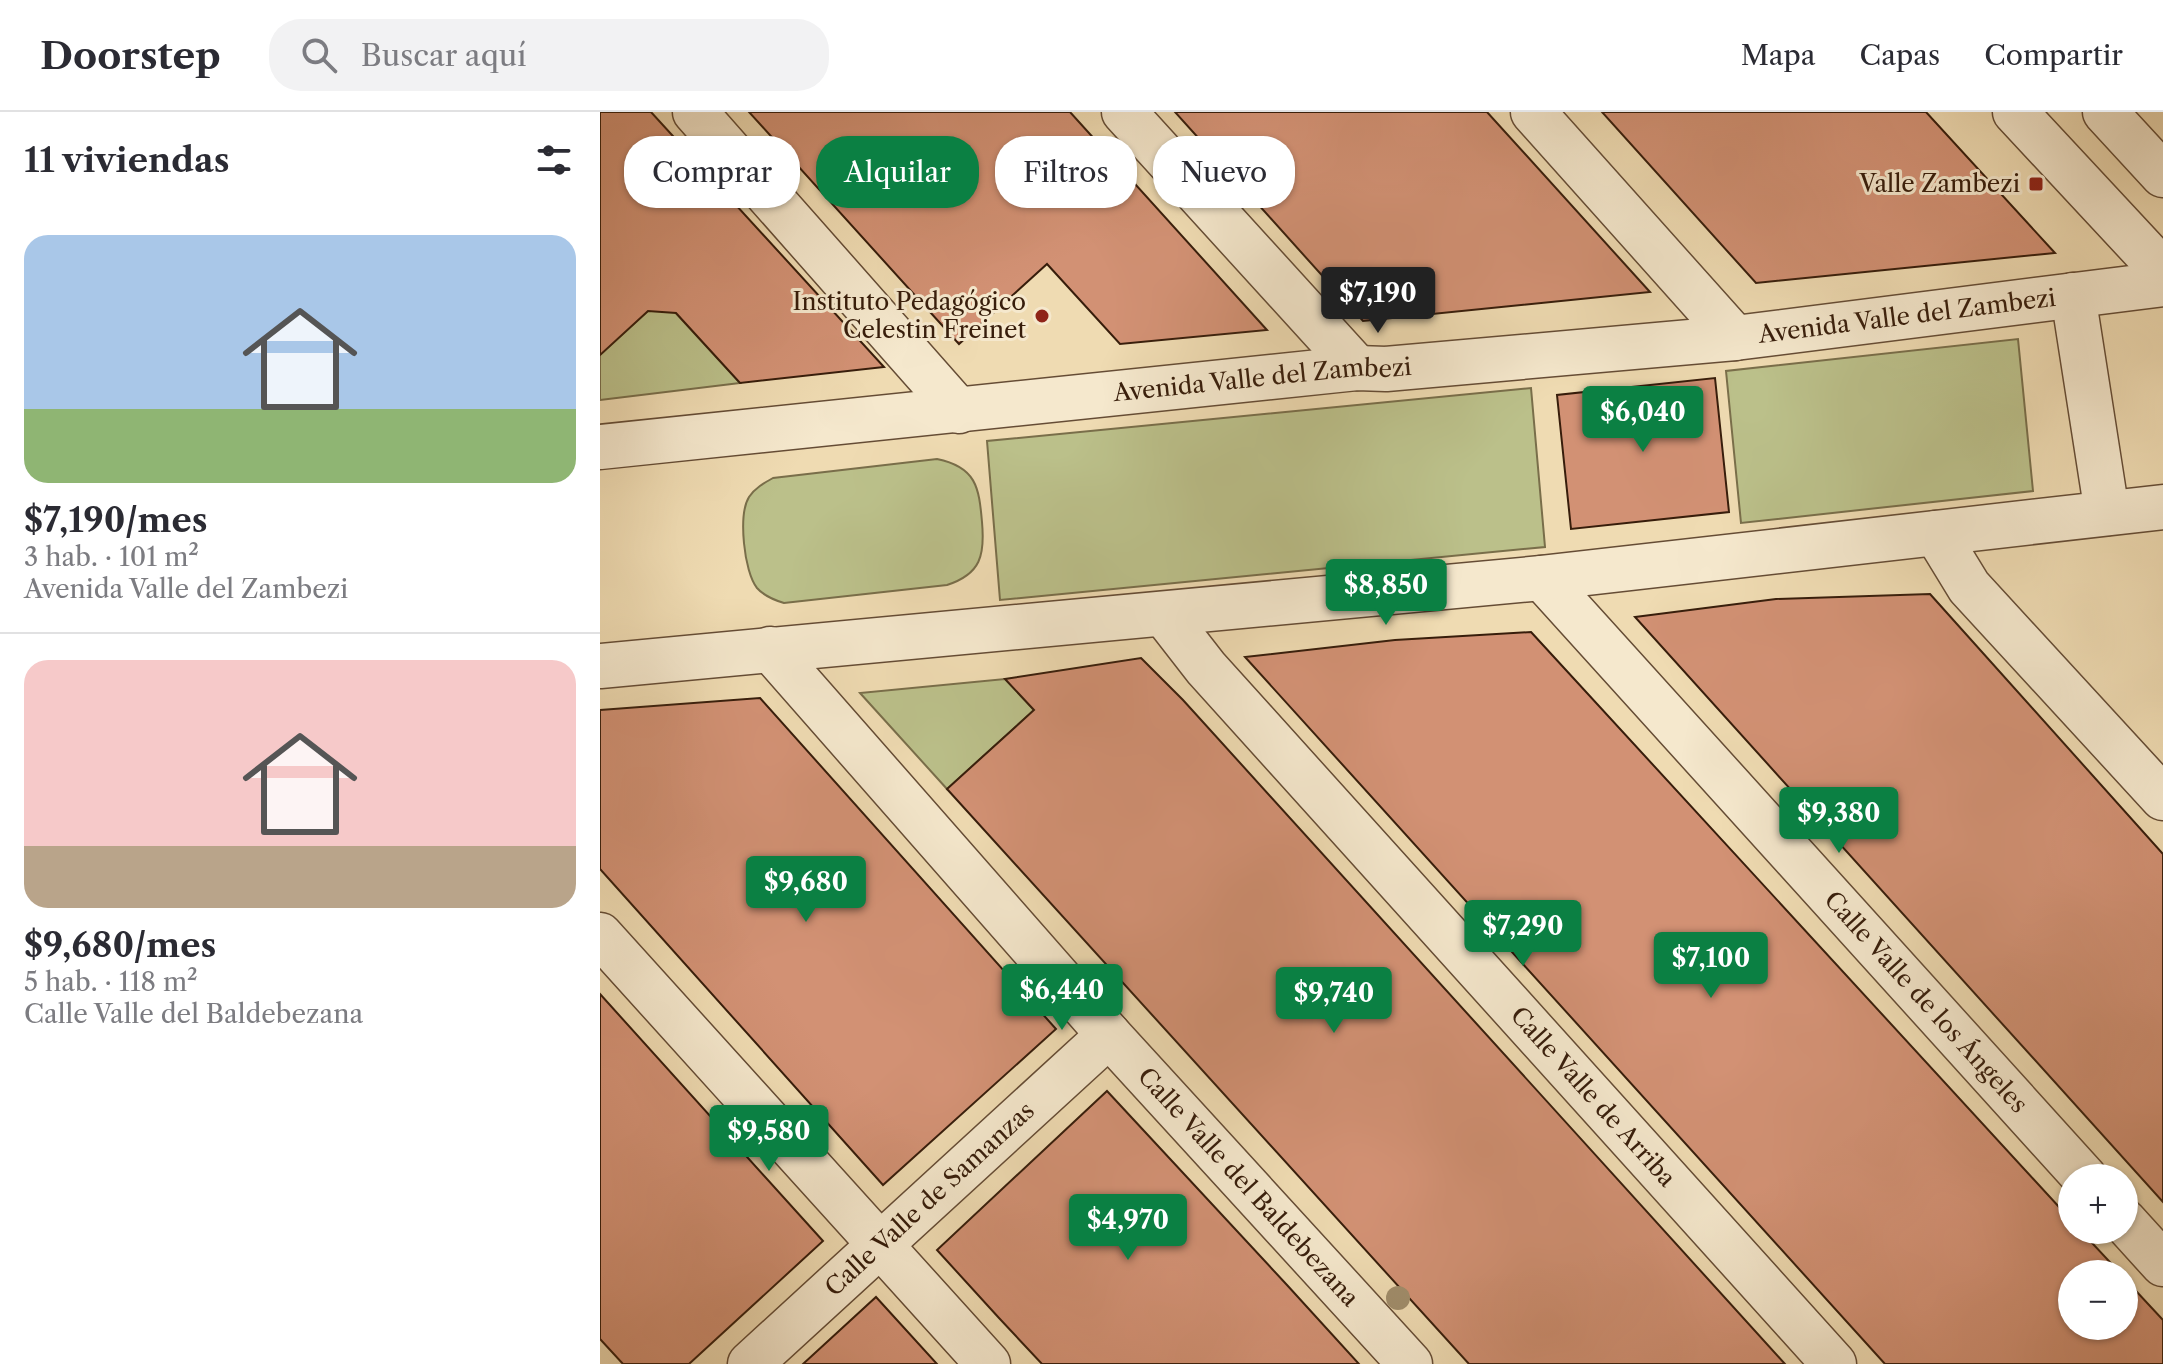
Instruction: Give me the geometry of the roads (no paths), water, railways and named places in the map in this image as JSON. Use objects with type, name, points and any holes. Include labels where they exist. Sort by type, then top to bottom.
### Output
[{"type":"street","points":[[695,112],[959,411]]},
{"type":"street","points":[[1124,112],[1357,368]]},
{"type":"street","points":[[1533,112],[1735,338]]},
{"type":"street","points":[[2015,112],[2163,271]]},
{"type":"street","points":[[2105,112],[2163,175]]},
{"type":"street","name":"Avenida Valle del Zambezi","points":[[600,447],[1357,368],[1386,369],[1735,338],[2163,284]]},
{"type":"street","points":[[2073,295],[2107,513]]},
{"type":"street","points":[[600,666],[1542,578],[2163,507]]},
{"type":"street","points":[[1936,533],[1969,587],[2163,798]]},
{"type":"street","name":"Calle Valle de los Ángeles","points":[[1542,578],[2072,1164]]},
{"type":"street","name":"Calle Valle de Arriba","points":[[1164,614],[1206,668],[1834,1364]]},
{"type":"street","name":"Calle Valle del Baldebezana","points":[[770,649],[1109,1035],[1410,1364]]},
{"type":"street","points":[[600,935],[988,1364]]},
{"type":"street","name":"Calle Valle de Samanzas","points":[[750,1364],[1109,1035]]},
{"type":"street","points":[[2138,1236],[2163,1264]]},
{"type":"place","name":"Valle Zambezi","points":[[2036,184]]},
{"type":"place","name":"Instituto Pedagógico Celestin Freinet","points":[[1042,316]]}]
